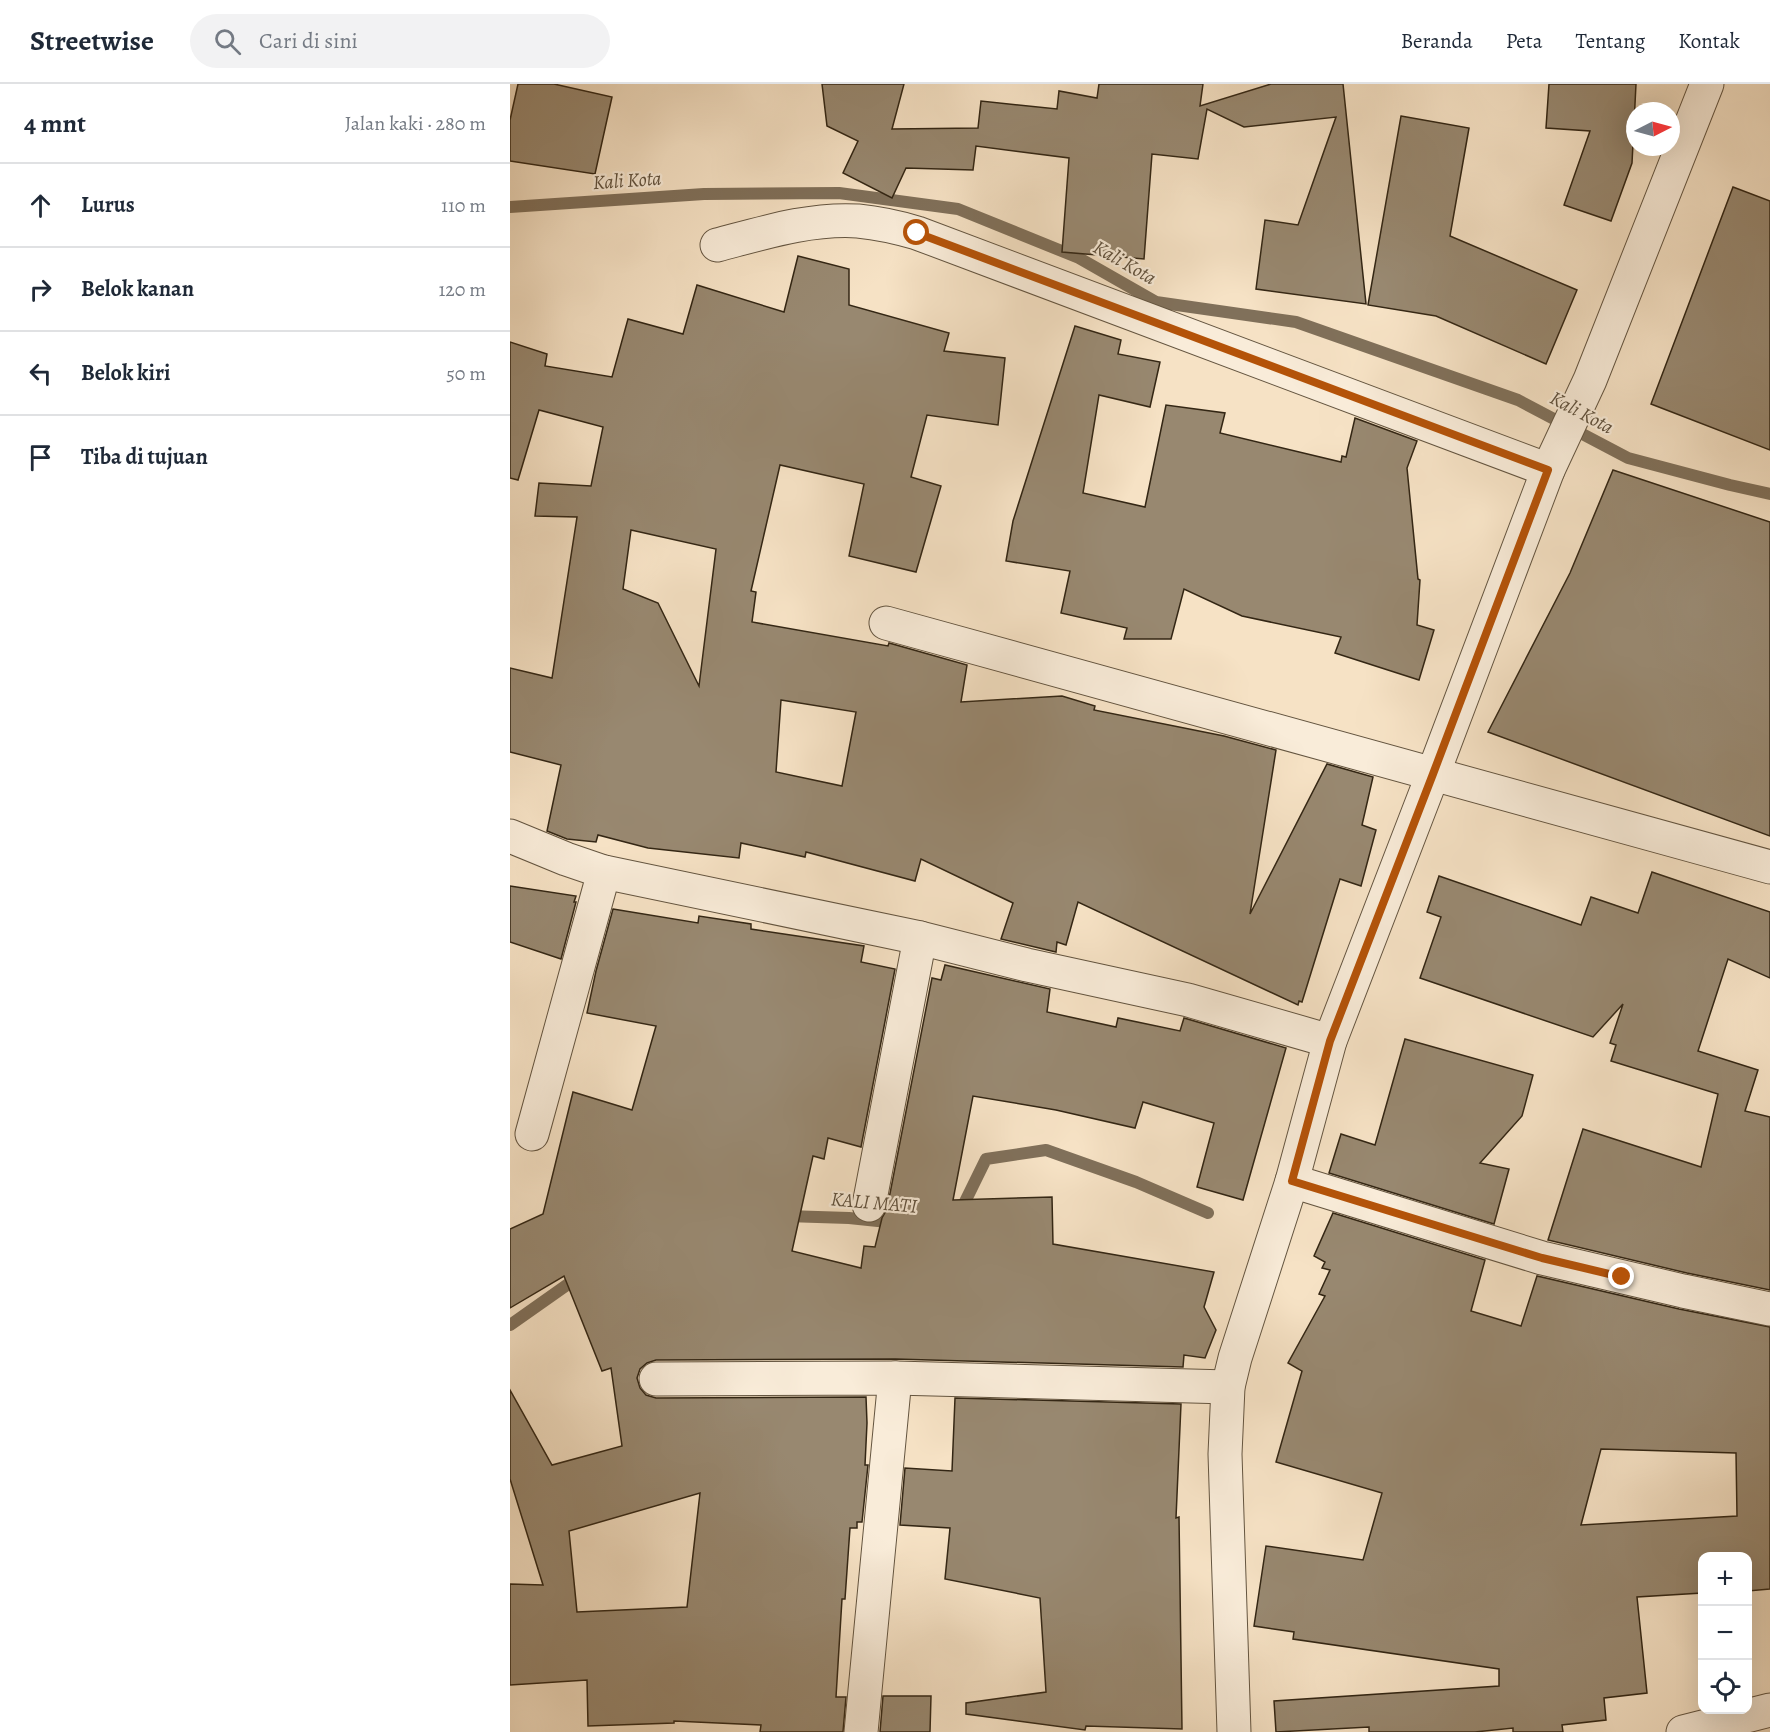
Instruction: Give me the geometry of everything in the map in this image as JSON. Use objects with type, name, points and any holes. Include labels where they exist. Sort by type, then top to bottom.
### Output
[{"type":"street","points":[[1234,1732],[1225,1454],[1228,1387],[1235,1358],[1292,1181],[1330,1041],[1553,461],[1590,380],[1707,84]]},
{"type":"street","points":[[717,245],[786,227],[825,222],[856,221],[887,225],[917,233],[1553,461]]},
{"type":"street","points":[[886,623],[1770,867]]},
{"type":"street","points":[[510,836],[604,872],[920,938],[1027,965],[1188,1000],[1330,1041]]},
{"type":"street","points":[[532,1134],[604,872]]},
{"type":"street","points":[[869,1205],[920,938]]},
{"type":"street","points":[[1292,1181],[1542,1258],[1770,1309]]},
{"type":"street","points":[[656,1379],[895,1378],[1228,1387]]},
{"type":"street","points":[[861,1732],[895,1378]]},
{"type":"street","points":[[1683,1732],[1770,1710]]},
{"type":"building","points":[[518,84],[554,84],[612,97],[595,174],[510,161],[510,120]]},
{"type":"building","points":[[822,84],[904,84],[892,129],[978,128],[981,101],[1057,109],[1059,91],[1097,98],[1099,84],[1203,84],[1200,106],[1271,84],[1343,84],[1366,304],[1256,289],[1265,220],[1298,225],[1336,117],[1244,127],[1207,109],[1198,159],[1152,154],[1144,259],[1062,252],[1069,158],[976,146],[973,170],[906,168],[892,198],[843,173],[858,141],[827,126]]},
{"type":"building","points":[[1549,84],[1636,84],[1635,102],[1626,102],[1626,156],[1632,156],[1632,163],[1611,221],[1564,205],[1590,131],[1546,128]]},
{"type":"building","points":[[1401,116],[1469,128],[1450,236],[1577,290],[1546,364],[1436,316],[1368,305]]},
{"type":"building","points":[[1733,187],[1770,201],[1770,450],[1651,404]]},
{"type":"building","points":[[798,256],[849,269],[849,305],[949,333],[944,351],[1005,358],[998,425],[927,415],[911,477],[941,486],[916,572],[849,556],[864,484],[780,465],[751,591],[756,592],[752,622],[888,646],[889,643],[967,665],[961,702],[1062,696],[1095,706],[1094,710],[1224,736],[1276,750],[1250,914],[1327,764],[1373,777],[1362,825],[1376,830],[1361,886],[1340,879],[1302,1002],[1299,1001],[1298,1005],[1078,902],[1066,945],[1057,942],[1056,952],[1001,939],[1013,903],[921,859],[915,881],[806,852],[805,857],[741,843],[739,858],[648,848],[598,835],[596,842],[567,839],[547,831],[561,765],[510,752],[510,668],[552,678],[577,517],[535,516],[539,483],[591,486],[603,427],[539,410],[518,480],[510,478],[510,342],[547,354],[545,366],[612,377],[628,319],[683,334],[697,285],[784,312]],"holes":[[[631,530],[716,549],[699,686],[658,603],[623,589]],[[781,700],[856,712],[842,786],[776,772]]]},
{"type":"building","points":[[1075,326],[1121,340],[1118,354],[1160,362],[1150,407],[1099,395],[1083,493],[1145,507],[1166,405],[1225,413],[1220,433],[1341,462],[1342,456],[1346,457],[1355,418],[1417,441],[1407,468],[1418,579],[1420,580],[1417,625],[1434,630],[1419,680],[1335,653],[1341,637],[1242,616],[1184,589],[1171,639],[1124,639],[1127,628],[1061,613],[1070,571],[1006,561],[1013,521]]},
{"type":"building","points":[[1613,470],[1770,522],[1770,836],[1488,732],[1570,573]]},
{"type":"building","points":[[1652,872],[1770,912],[1770,978],[1728,959],[1698,1051],[1758,1070],[1745,1111],[1770,1117],[1770,1290],[1548,1240],[1583,1129],[1701,1167],[1718,1094],[1611,1061],[1616,1045],[1610,1043],[1623,1004],[1593,1037],[1420,978],[1441,917],[1427,912],[1439,876],[1581,925],[1591,897],[1638,913]]},
{"type":"building","points":[[510,886],[576,896],[561,959],[510,942]]},
{"type":"building","points":[[613,909],[698,923],[699,916],[751,924],[751,929],[864,946],[861,962],[895,969],[861,1147],[828,1138],[824,1159],[813,1156],[792,1251],[861,1268],[864,1246],[875,1247],[882,1218],[887,1209],[932,978],[941,980],[945,965],[1050,989],[1047,1012],[1116,1027],[1118,1018],[1180,1031],[1184,1018],[1286,1048],[1243,1200],[1197,1187],[1214,1123],[1143,1102],[1135,1128],[1056,1110],[973,1096],[953,1200],[1052,1197],[1053,1244],[1214,1272],[1204,1307],[1216,1330],[1205,1358],[1184,1355],[1183,1367],[895,1359],[656,1360],[640,1369],[637,1378],[640,1388],[646,1395],[656,1398],[866,1397],[865,1465],[868,1465],[862,1522],[857,1522],[857,1528],[850,1528],[845,1599],[842,1599],[836,1697],[846,1697],[843,1732],[760,1732],[761,1725],[674,1721],[674,1723],[588,1726],[587,1680],[510,1685],[510,1584],[543,1585],[510,1479],[510,1390],[552,1465],[622,1446],[611,1368],[602,1371],[564,1276],[510,1308],[510,1229],[543,1214],[573,1092],[632,1110],[656,1026],[587,1013]],"holes":[[[700,1493],[687,1607],[577,1612],[569,1531]]]},
{"type":"building","points":[[1405,1039],[1533,1075],[1522,1116],[1480,1163],[1509,1169],[1494,1224],[1329,1173],[1341,1134],[1375,1145]]},
{"type":"building","points":[[1333,1213],[1485,1260],[1471,1311],[1521,1326],[1537,1276],[1679,1309],[1770,1327],[1770,1589],[1752,1591],[1752,1552],[1698,1552],[1698,1593],[1637,1597],[1647,1693],[1604,1698],[1606,1720],[1562,1725],[1563,1732],[1513,1732],[1513,1728],[1475,1732],[1369,1732],[1369,1727],[1276,1732],[1274,1701],[1499,1686],[1499,1669],[1293,1639],[1294,1632],[1254,1626],[1266,1546],[1363,1560],[1382,1493],[1276,1462],[1302,1371],[1288,1363],[1325,1296],[1319,1294],[1330,1270],[1322,1268],[1325,1262],[1314,1256]],"holes":[[[1601,1449],[1736,1453],[1737,1516],[1581,1525]]]},
{"type":"building","points":[[955,1398],[1181,1404],[1176,1518],[1179,1517],[1182,1729],[1086,1726],[1085,1730],[966,1714],[966,1703],[1046,1692],[1040,1598],[945,1579],[950,1528],[900,1525],[905,1468],[952,1471]]},
{"type":"building","points":[[883,1696],[931,1696],[930,1732],[880,1732]]},
{"type":"waterway","name":"Kali Kota","points":[[510,207],[704,194],[839,193],[958,209],[1079,258],[1156,302],[1296,322],[1518,400],[1628,458],[1770,494]]},
{"type":"waterway","name":"KALI MATI","points":[[959,1214],[986,1159],[1046,1150],[1136,1182],[1208,1213]]},
{"type":"waterway","name":"KALI MATI","points":[[786,1216],[849,1218],[897,1223]]},
{"type":"waterway","name":"KALI MATI","points":[[510,1325],[581,1275]]},
{"type":"route","points":[[917,233],[1548,470],[1330,1041],[1292,1181],[1542,1258],[1622,1277]]}]
